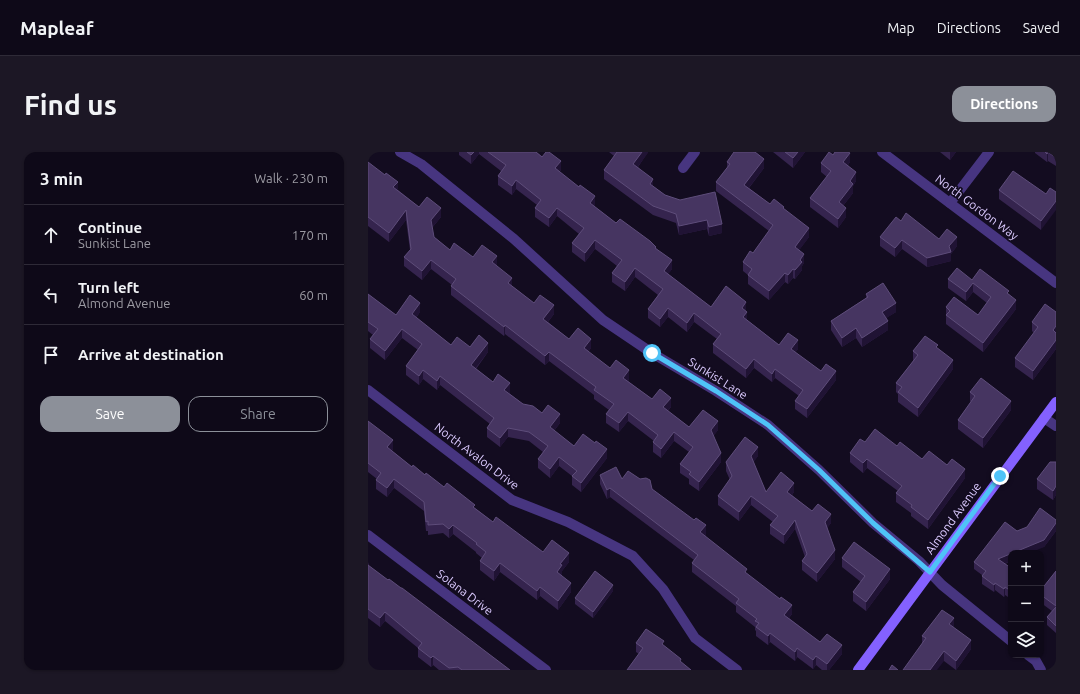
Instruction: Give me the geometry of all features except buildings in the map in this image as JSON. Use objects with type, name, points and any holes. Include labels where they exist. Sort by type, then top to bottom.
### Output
[{"type":"street","name":"Sunkist Lane","points":[[400,152],[421,164],[514,239],[603,320],[652,353],[716,391],[768,425],[819,470],[873,523],[930,572],[942,585],[1008,639]]},
{"type":"street","points":[[683,168],[696,152]]},
{"type":"street","name":"North Gordon Way","points":[[882,152],[1056,283]]},
{"type":"street","points":[[950,204],[989,152]]},
{"type":"street","name":"North Avalon Drive","points":[[368,390],[512,500],[568,522],[633,556],[663,589],[695,638],[737,670]]},
{"type":"street","name":"Almond Avenue","points":[[858,670],[1056,402]]},
{"type":"street","points":[[1044,418],[1056,426]]},
{"type":"street","name":"Solana Drive","points":[[368,535],[546,670]]},
{"type":"street","points":[[1032,658],[1036,661],[1041,670]]},
{"type":"route","points":[[652,353],[716,391],[768,425],[819,470],[873,523],[930,572],[1000,476]]}]
